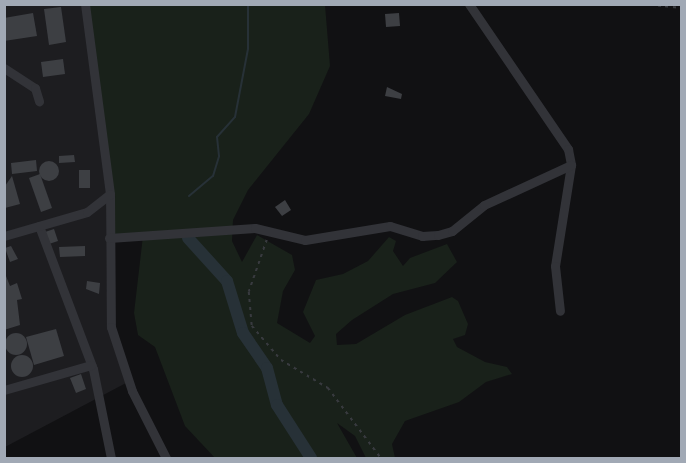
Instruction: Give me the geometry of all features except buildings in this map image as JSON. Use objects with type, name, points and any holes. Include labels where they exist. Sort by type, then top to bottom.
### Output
[{"type":"street","points":[[85,4],[110,194],[110,313],[115,346],[166,459]]},
{"type":"street","points":[[469,4],[564,141],[571,165],[555,266],[560,311]]},
{"type":"street","points":[[4,68],[35,88],[39,101]]},
{"type":"street","points":[[109,238],[268,230],[304,240],[367,227],[438,235],[452,231],[479,207],[571,165]]},
{"type":"street","points":[[4,236],[93,210],[110,194]]},
{"type":"street","points":[[39,226],[91,364],[111,459]]},
{"type":"street","points":[[4,390],[91,364]]},
{"type":"path","points":[[643,4],[657,10],[681,8]]},
{"type":"path","points":[[268,230],[249,292],[252,326],[264,345],[281,360],[328,388],[381,459]]},
{"type":"shaded area","points":[[5,5],[83,5],[106,190],[107,294],[126,383],[5,447]]},
{"type":"shaded area","points":[[83,5],[325,5],[330,66],[309,114],[248,190],[233,220],[232,241],[242,262],[257,235],[292,255],[295,270],[283,291],[277,323],[310,343],[315,336],[303,312],[316,280],[343,274],[368,261],[389,237],[396,241],[393,251],[403,266],[410,258],[447,244],[457,262],[435,283],[393,294],[352,320],[336,334],[337,345],[356,344],[405,315],[452,297],[458,301],[468,324],[465,335],[453,339],[457,347],[485,362],[507,367],[512,374],[486,382],[459,402],[405,421],[392,444],[395,458],[366,458],[355,436],[337,423],[357,458],[215,458],[185,426],[155,347],[138,335],[134,313],[143,236],[107,237],[108,198]]},
{"type":"waterway","points":[[189,196],[213,176],[219,156],[217,137],[235,117],[248,49],[248,4]]},
{"type":"waterway","points":[[188,238],[227,281],[243,333],[267,368],[277,405],[311,458]]}]
